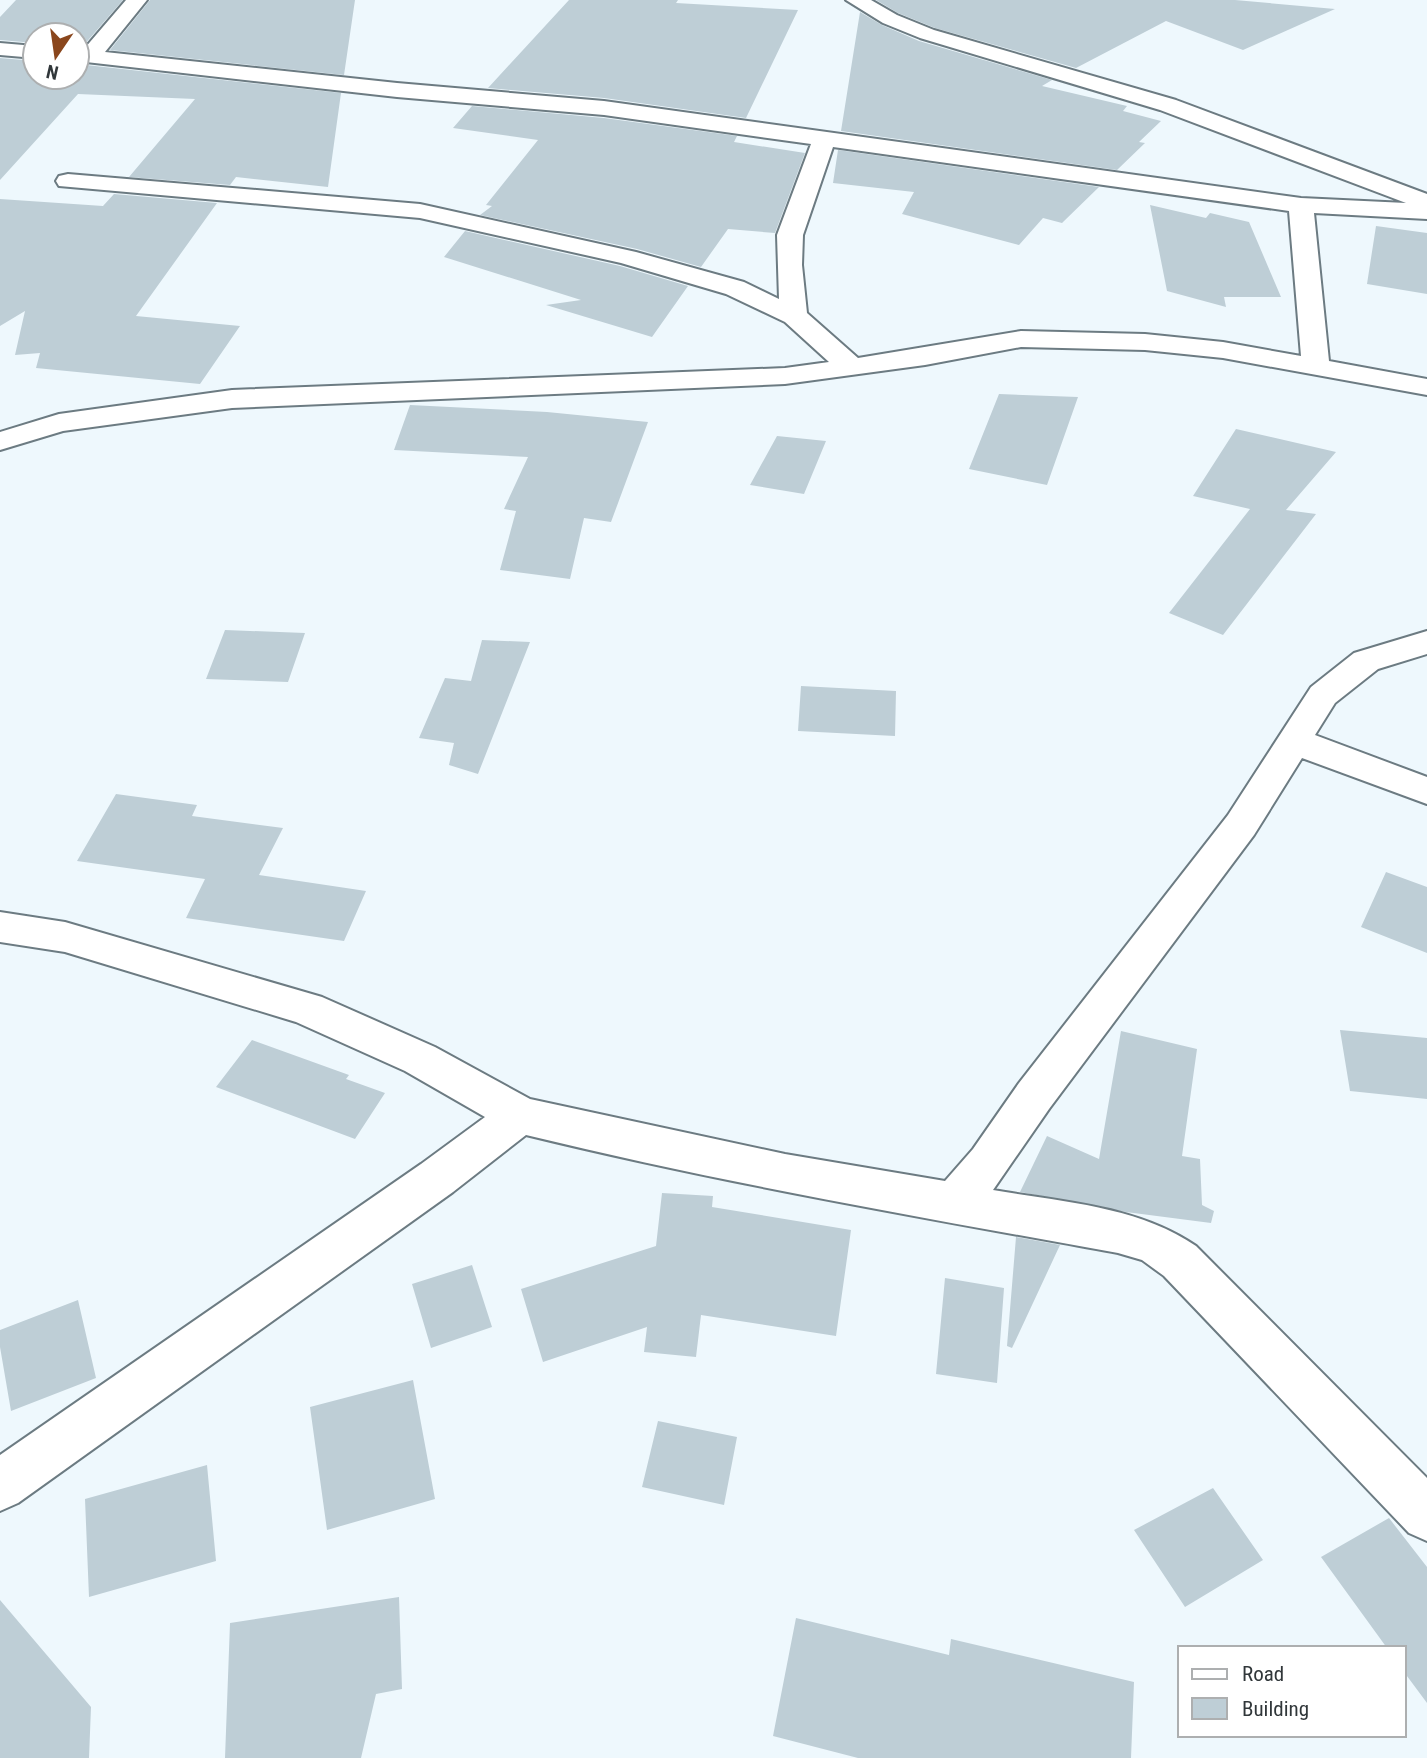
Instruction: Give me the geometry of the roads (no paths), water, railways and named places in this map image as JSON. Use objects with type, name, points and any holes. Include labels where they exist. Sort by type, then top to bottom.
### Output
[{"type":"street","points":[[91,49],[137,0]]},
{"type":"street","points":[[856,0],[891,19],[928,34],[1168,105],[1297,152],[1427,204]]},
{"type":"street","points":[[0,49],[21,51]]},
{"type":"street","points":[[91,57],[397,90],[604,108],[1301,205],[1427,212]]},
{"type":"street","points":[[794,316],[789,265],[790,234],[824,139]]},
{"type":"street","points":[[68,181],[420,211],[627,257],[735,288],[794,316],[852,368]]},
{"type":"street","points":[[1301,205],[1316,367]]},
{"type":"street","points":[[0,440],[59,423],[232,399],[785,376],[925,357],[1021,339],[1145,342],[1223,350],[1427,387]]},
{"type":"street","points":[[954,1203],[989,1163],[1034,1096],[1241,825],[1323,695],[1366,661],[1427,642]]},
{"type":"street","points":[[1294,741],[1427,791]]},
{"type":"street","points":[[0,927],[65,937],[307,1009],[420,1059],[520,1115],[632,1142],[1118,1232],[1156,1244],[1180,1261],[1427,1515]]},
{"type":"street","points":[[0,1485],[437,1178],[520,1115]]}]
